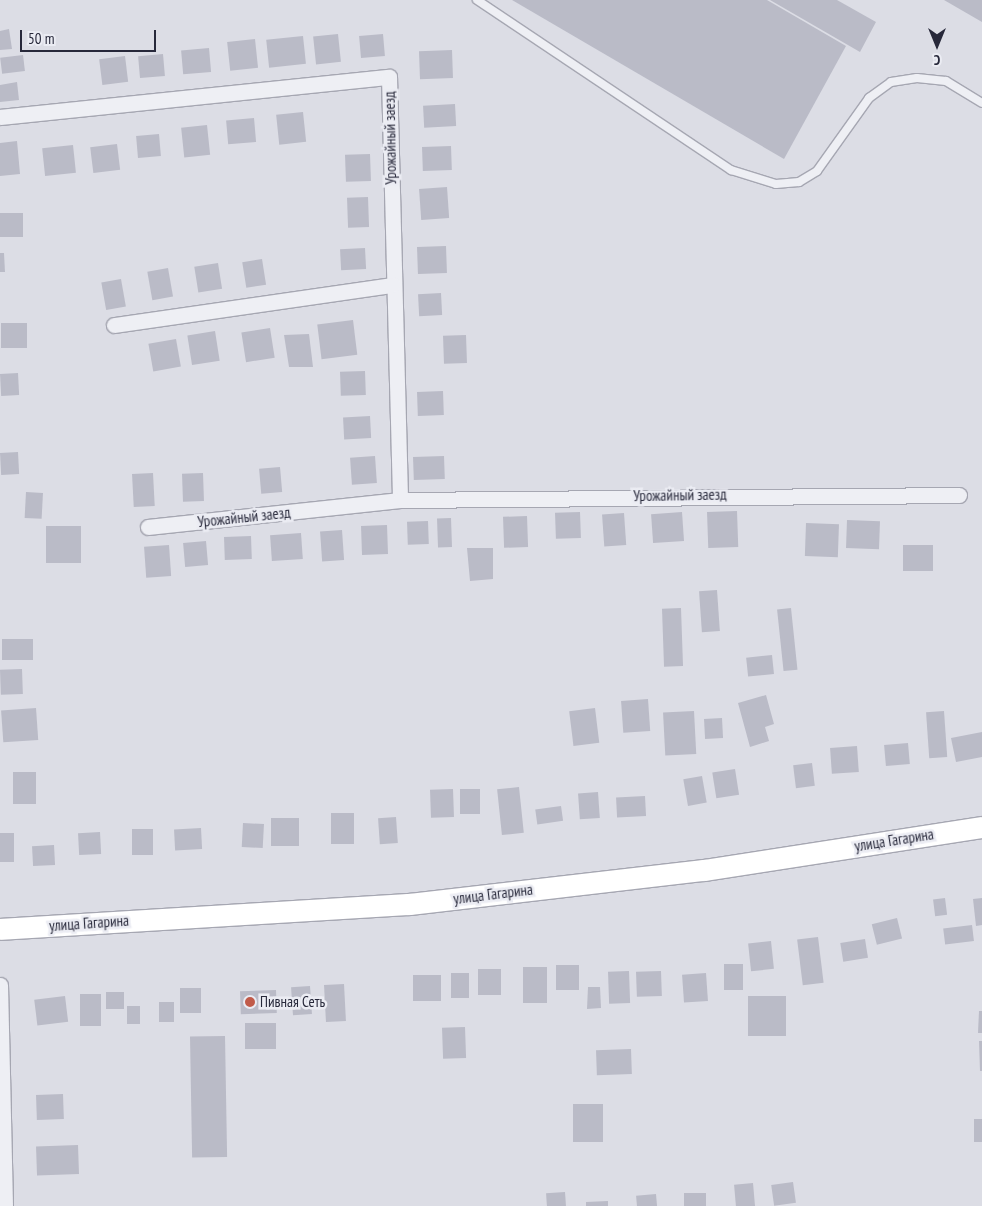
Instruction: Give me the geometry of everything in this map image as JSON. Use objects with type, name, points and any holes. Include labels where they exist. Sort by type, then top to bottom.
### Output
[{"type":"main road","name":"улица Гагарина","points":[[0,929],[409,904],[704,870],[982,827]]},
{"type":"street","name":"Урожайный заезд","points":[[0,117],[389,77],[392,285],[400,500]]},
{"type":"street","points":[[114,325],[392,285]]},
{"type":"street","name":"Урожайный заезд","points":[[148,527],[400,500],[959,495]]},
{"type":"street","points":[[0,985],[5,1206]]},
{"type":"lane","points":[[477,0],[731,170],[776,184],[799,182],[817,171],[869,98],[891,82],[918,78],[946,81],[982,103]]},
{"type":"building","points":[[512,0],[767,0],[846,46],[784,159]]},
{"type":"building","points":[[770,0],[837,0],[876,22],[860,52]]},
{"type":"building","points":[[944,0],[982,0],[982,22]]},
{"type":"building","points":[[9,29],[12,49],[0,50],[0,31]]},
{"type":"building","points":[[338,34],[341,62],[316,64],[313,37]]},
{"type":"building","points":[[383,34],[385,56],[361,58],[359,36]]},
{"type":"building","points":[[303,36],[306,64],[269,68],[266,40]]},
{"type":"building","points":[[255,39],[258,68],[230,71],[227,42]]},
{"type":"building","points":[[209,48],[211,72],[183,74],[181,50]]},
{"type":"building","points":[[452,50],[453,78],[420,79],[419,51]]},
{"type":"building","points":[[163,54],[165,76],[140,78],[138,56]]},
{"type":"building","points":[[23,55],[25,71],[2,74],[0,58]]},
{"type":"building","points":[[125,56],[128,82],[102,85],[99,59]]},
{"type":"building","points":[[17,82],[19,100],[0,102],[0,85]]},
{"type":"building","points":[[455,104],[456,126],[424,128],[423,106]]},
{"type":"building","points":[[303,112],[306,142],[279,145],[276,115]]},
{"type":"building","points":[[254,118],[256,142],[228,144],[226,120]]},
{"type":"building","points":[[207,125],[210,155],[184,158],[181,128]]},
{"type":"building","points":[[159,134],[161,156],[138,158],[136,136]]},
{"type":"building","points":[[17,141],[20,174],[0,176],[0,143]]},
{"type":"building","points":[[117,144],[120,170],[93,173],[90,147]]},
{"type":"building","points":[[73,145],[76,173],[45,176],[42,148]]},
{"type":"building","points":[[451,146],[452,170],[423,171],[422,147]]},
{"type":"building","points":[[370,154],[371,181],[346,182],[345,155]]},
{"type":"building","points":[[447,187],[449,218],[421,220],[419,189]]},
{"type":"building","points":[[368,197],[369,227],[348,228],[347,198]]},
{"type":"building","points":[[0,213],[23,213],[23,237],[0,237]]},
{"type":"building","points":[[446,246],[447,273],[418,274],[417,247]]},
{"type":"building","points":[[365,248],[366,269],[341,270],[340,249]]},
{"type":"building","points":[[0,253],[4,253],[5,272],[0,272]]},
{"type":"building","points":[[262,259],[266,285],[246,288],[242,262]]},
{"type":"building","points":[[218,263],[222,289],[198,292],[194,267]]},
{"type":"building","points":[[168,268],[173,297],[152,300],[147,272]]},
{"type":"building","points":[[121,279],[126,307],[106,310],[101,282]]},
{"type":"building","points":[[441,293],[442,315],[419,316],[418,294]]},
{"type":"building","points":[[353,320],[357,355],[322,359],[317,324]]},
{"type":"building","points":[[1,323],[27,323],[27,348],[1,348]]},
{"type":"building","points":[[270,328],[275,358],[246,362],[241,333]]},
{"type":"building","points":[[215,331],[220,361],[192,365],[187,335]]},
{"type":"building","points":[[309,334],[313,367],[289,367],[284,335]]},
{"type":"building","points":[[466,335],[467,363],[444,364],[443,336]]},
{"type":"building","points":[[176,339],[181,367],[153,371],[148,344]]},
{"type":"building","points":[[365,371],[366,395],[341,396],[340,372]]},
{"type":"building","points":[[18,373],[19,395],[1,396],[0,374]]},
{"type":"building","points":[[443,391],[444,415],[418,416],[417,392]]},
{"type":"building","points":[[370,416],[371,438],[344,439],[343,417]]},
{"type":"building","points":[[18,452],[19,474],[1,475],[0,453]]},
{"type":"building","points":[[375,456],[377,483],[352,485],[350,458]]},
{"type":"building","points":[[444,456],[445,479],[414,480],[413,457]]},
{"type":"building","points":[[280,467],[282,492],[261,494],[259,469]]},
{"type":"building","points":[[153,473],[155,506],[134,507],[132,474]]},
{"type":"building","points":[[203,473],[204,501],[183,502],[182,474]]},
{"type":"building","points":[[26,492],[43,493],[42,519],[25,518]]},
{"type":"building","points":[[737,511],[738,547],[708,548],[707,512]]},
{"type":"building","points":[[580,512],[581,538],[556,539],[555,513]]},
{"type":"building","points":[[682,512],[684,541],[653,543],[651,514]]},
{"type":"building","points":[[624,513],[626,545],[604,546],[602,515]]},
{"type":"building","points":[[527,516],[528,547],[504,548],[503,517]]},
{"type":"building","points":[[437,518],[451,518],[452,547],[438,547]]},
{"type":"building","points":[[847,520],[880,521],[879,549],[846,548]]},
{"type":"building","points":[[428,521],[429,544],[408,545],[407,522]]},
{"type":"building","points":[[806,523],[839,524],[838,557],[805,556]]},
{"type":"building","points":[[387,525],[388,554],[362,555],[361,526]]},
{"type":"building","points":[[46,526],[81,526],[81,563],[46,563]]},
{"type":"building","points":[[342,530],[344,560],[322,561],[320,532]]},
{"type":"building","points":[[301,533],[303,559],[272,561],[270,535]]},
{"type":"building","points":[[251,536],[252,559],[225,560],[224,537]]},
{"type":"building","points":[[206,541],[208,565],[185,567],[183,543]]},
{"type":"building","points":[[169,545],[171,576],[146,578],[144,547]]},
{"type":"building","points":[[903,545],[933,545],[933,571],[903,571]]},
{"type":"building","points":[[467,548],[493,548],[493,579],[470,581]]},
{"type":"building","points":[[717,590],[720,631],[702,632],[699,591]]},
{"type":"building","points":[[681,608],[683,666],[664,667],[662,609]]},
{"type":"building","points":[[791,608],[797,670],[784,671],[777,609]]},
{"type":"building","points":[[2,639],[33,639],[33,660],[2,660]]},
{"type":"building","points":[[772,655],[774,674],[748,677],[746,658]]},
{"type":"building","points":[[22,669],[23,694],[1,695],[0,670]]},
{"type":"building","points":[[766,695],[774,724],[765,727],[769,741],[750,747],[738,703]]},
{"type":"building","points":[[648,699],[650,731],[623,733],[621,701]]},
{"type":"building","points":[[36,708],[38,740],[3,742],[1,710]]},
{"type":"building","points":[[595,708],[599,743],[573,746],[569,711]]},
{"type":"building","points":[[694,711],[696,754],[665,756],[663,713]]},
{"type":"building","points":[[944,711],[947,757],[929,758],[926,712]]},
{"type":"building","points":[[722,718],[723,738],[705,739],[704,719]]},
{"type":"building","points":[[982,732],[982,757],[956,762],[951,738]]},
{"type":"building","points":[[908,743],[910,764],[886,766],[884,745]]},
{"type":"building","points":[[857,746],[859,772],[832,774],[830,748]]},
{"type":"building","points":[[812,763],[815,786],[796,788],[793,765]]},
{"type":"building","points":[[735,769],[739,795],[716,798],[712,773]]},
{"type":"building","points":[[13,772],[36,772],[36,804],[13,804]]},
{"type":"building","points":[[702,776],[707,803],[688,806],[683,779]]},
{"type":"building","points":[[519,787],[524,833],[502,835],[497,789]]},
{"type":"building","points":[[453,789],[454,817],[431,818],[430,790]]},
{"type":"building","points":[[460,789],[480,789],[480,814],[460,814]]},
{"type":"building","points":[[598,792],[600,818],[580,819],[578,793]]},
{"type":"building","points":[[645,796],[646,816],[617,817],[616,798]]},
{"type":"building","points":[[561,806],[563,821],[537,824],[535,810]]},
{"type":"building","points":[[331,813],[354,813],[354,844],[331,844]]},
{"type":"building","points":[[396,817],[398,843],[380,844],[378,818]]},
{"type":"building","points":[[271,818],[299,818],[299,846],[271,846]]},
{"type":"building","points":[[243,823],[264,824],[263,848],[242,847]]},
{"type":"building","points":[[201,828],[202,849],[175,850],[174,829]]},
{"type":"building","points":[[132,829],[153,829],[153,855],[132,855]]},
{"type":"building","points":[[100,832],[101,854],[79,855],[78,833]]},
{"type":"building","points":[[0,833],[14,833],[14,862],[0,862]]},
{"type":"building","points":[[54,845],[55,865],[33,866],[32,846]]},
{"type":"building","points":[[945,898],[947,915],[935,916],[933,899]]},
{"type":"building","points":[[982,898],[982,925],[976,926],[973,899]]},
{"type":"building","points":[[897,918],[902,938],[877,945],[872,924]]},
{"type":"building","points":[[972,925],[974,941],[945,944],[943,929]]},
{"type":"building","points":[[818,937],[824,983],[803,985],[797,940]]},
{"type":"building","points":[[865,939],[868,958],[843,962],[840,943]]},
{"type":"building","points":[[771,941],[774,969],[751,971],[748,943]]},
{"type":"building","points":[[724,964],[743,964],[743,990],[724,990]]},
{"type":"building","points":[[556,965],[579,965],[579,990],[556,990]]},
{"type":"building","points":[[523,967],[547,967],[547,1003],[523,1003]]},
{"type":"building","points":[[478,969],[501,969],[501,995],[478,995]]},
{"type":"building","points":[[629,971],[630,1003],[609,1004],[608,972]]},
{"type":"building","points":[[661,971],[662,996],[637,997],[636,972]]},
{"type":"building","points":[[451,973],[469,973],[469,998],[451,998]]},
{"type":"building","points":[[706,973],[708,1001],[684,1003],[682,975]]},
{"type":"building","points":[[413,975],[441,975],[441,1001],[413,1001]]},
{"type":"building","points":[[344,984],[346,1021],[326,1022],[324,985]]},
{"type":"building","points":[[310,986],[312,1014],[293,1015],[291,987]]},
{"type":"building","points":[[588,987],[600,987],[601,1008],[587,1009]]},
{"type":"building","points":[[180,988],[201,988],[201,1013],[180,1013]]},
{"type":"building","points":[[276,990],[277,1013],[241,1014],[240,991]]},
{"type":"building","points":[[106,992],[124,992],[124,1009],[106,1009]]},
{"type":"building","points":[[80,994],[101,994],[101,1026],[80,1026]]},
{"type":"building","points":[[65,996],[68,1022],[37,1026],[34,1000]]},
{"type":"building","points":[[748,996],[786,996],[786,1036],[748,1036]]},
{"type":"building","points":[[159,1002],[174,1002],[174,1022],[159,1022]]},
{"type":"building","points":[[127,1006],[140,1006],[140,1024],[127,1024]]},
{"type":"building","points":[[979,1011],[982,1011],[982,1033],[978,1033]]},
{"type":"building","points":[[245,1023],[276,1023],[276,1049],[245,1049]]},
{"type":"building","points":[[465,1027],[466,1058],[443,1059],[442,1028]]},
{"type":"building","points":[[225,1036],[227,1157],[192,1158],[190,1037]]},
{"type":"building","points":[[979,1041],[982,1041],[982,1071],[980,1071]]},
{"type":"building","points":[[631,1049],[632,1074],[597,1075],[596,1050]]},
{"type":"building","points":[[63,1094],[64,1119],[37,1120],[36,1095]]},
{"type":"building","points":[[573,1104],[603,1104],[603,1142],[573,1142]]},
{"type":"building","points":[[974,1119],[982,1119],[982,1142],[974,1142]]},
{"type":"building","points":[[78,1145],[79,1174],[37,1175],[36,1146]]},
{"type":"building","points":[[793,1182],[796,1203],[774,1206],[771,1185]]},
{"type":"building","points":[[753,1183],[755,1206],[736,1206],[734,1185]]},
{"type":"building","points":[[565,1192],[566,1206],[547,1206],[546,1193]]},
{"type":"building","points":[[684,1193],[706,1193],[706,1206],[684,1206]]},
{"type":"building","points":[[656,1194],[657,1206],[637,1206],[636,1196]]},
{"type":"building","points":[[608,1201],[608,1206],[586,1206],[586,1202]]},
{"type":"place","name":"Пивная Сеть","points":[[250,1002]]}]
